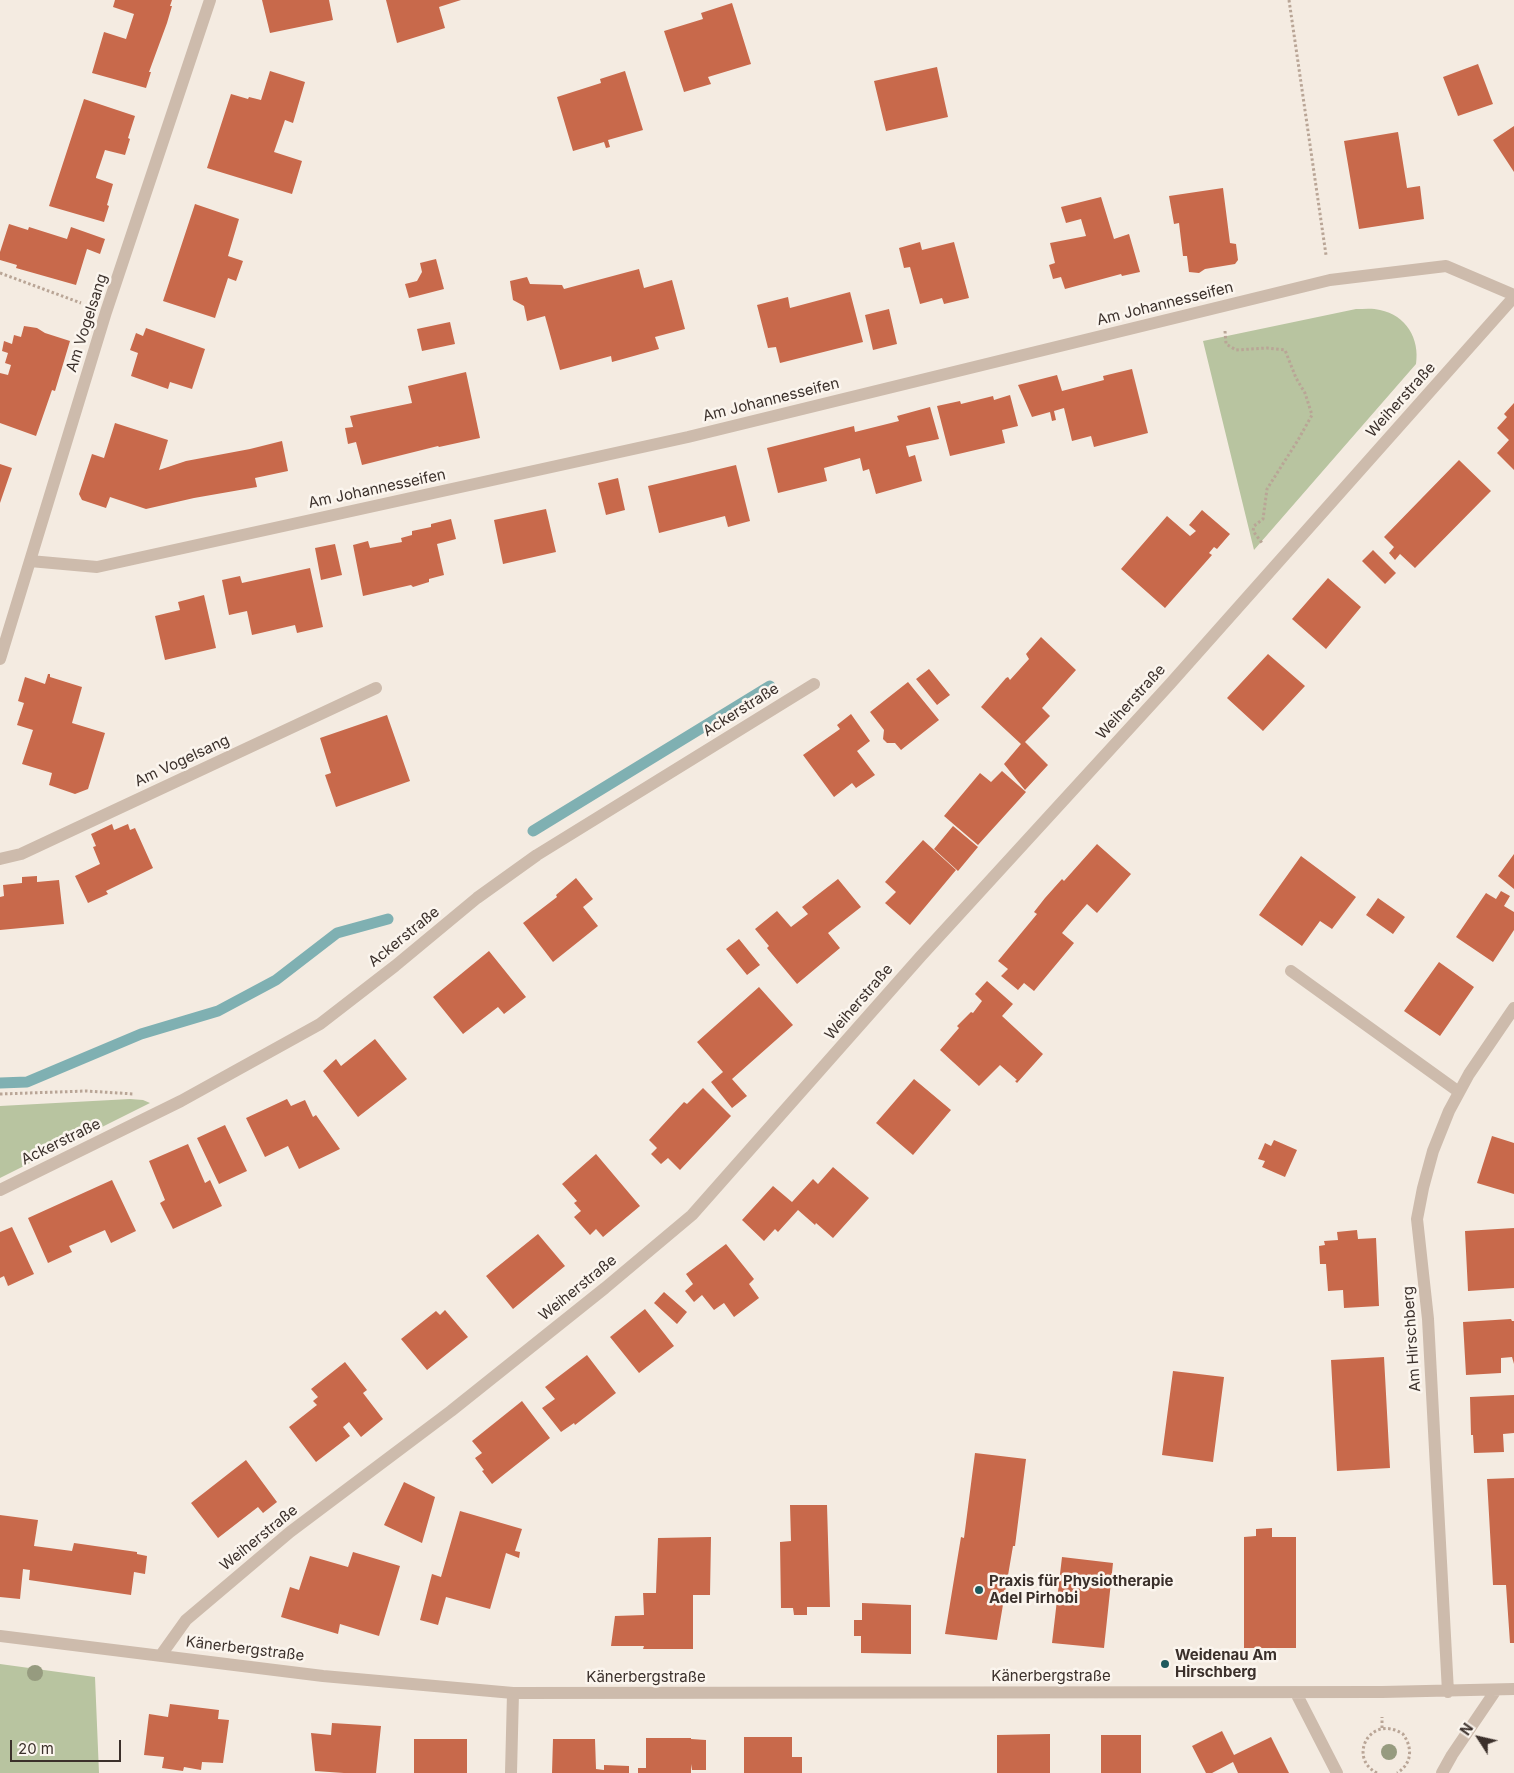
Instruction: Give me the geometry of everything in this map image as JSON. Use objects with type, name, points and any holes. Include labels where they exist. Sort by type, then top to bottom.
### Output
[{"type":"street","name":"Am Vogelsang","points":[[0,659],[106,312],[210,0]]},
{"type":"street","name":"Am Johannesseifen","points":[[30,561],[97,567],[688,437],[1330,280],[1446,266],[1514,296]]},
{"type":"street","name":"Weiherstraße","points":[[161,1655],[186,1620],[290,1532],[451,1411],[605,1288],[692,1215],[921,956],[1170,684],[1514,296]]},
{"type":"street","name":"Ackerstraße","points":[[0,1190],[181,1101],[320,1024],[395,966],[477,898],[537,855],[814,684]]},
{"type":"street","name":"Am Vogelsang","points":[[0,859],[21,854],[376,688]]},
{"type":"street","points":[[1291,971],[1459,1092]]},
{"type":"street","name":"Am Hirschberg","points":[[1448,1692],[1428,1319],[1417,1219],[1423,1188],[1449,1111],[1469,1074],[1514,1008]]},
{"type":"street","name":"Känerbergstraße","points":[[0,1636],[323,1676],[513,1693],[1296,1693],[1514,1690]]},
{"type":"street","points":[[1442,1773],[1496,1690]]},
{"type":"street","points":[[511,1773],[513,1693]]},
{"type":"street","points":[[1296,1693],[1337,1773]]},
{"type":"path","points":[[1288,0],[1330,280]]},
{"type":"path","points":[[0,273],[106,312]]},
{"type":"path","points":[[1220,307],[1226,344],[1236,350],[1267,348],[1285,350],[1296,378],[1305,393],[1312,415],[1267,489],[1263,519],[1254,526],[1253,532],[1277,564]]},
{"type":"path","points":[[0,1094],[86,1091],[158,1096],[181,1101]]},
{"type":"path","points":[[1377,1773],[1368,1766],[1364,1759],[1364,1743],[1374,1731],[1389,1728],[1403,1734],[1410,1748],[1408,1764],[1397,1773]]},
{"type":"green space","points":[[1356,309],[1380,310],[1397,317],[1404,323],[1409,329],[1416,346],[1416,364],[1254,550],[1203,341]]},
{"type":"green space","points":[[130,1099],[143,1100],[150,1103],[0,1178],[0,1106]]},
{"type":"green space","points":[[0,1664],[95,1677],[99,1773],[0,1773]]},
{"type":"building","points":[[115,0],[172,0],[167,23],[149,72],[151,72],[146,88],[92,73],[104,32],[126,39],[134,14],[113,7]]},
{"type":"building","points":[[262,0],[329,0],[333,20],[270,33]]},
{"type":"building","points":[[386,0],[461,0],[439,7],[445,28],[397,43]]},
{"type":"building","points":[[732,3],[751,64],[708,77],[711,84],[684,92],[664,31],[703,19],[701,13]]},
{"type":"building","points":[[1478,64],[1493,104],[1458,116],[1443,77]]},
{"type":"building","points":[[937,67],[948,117],[886,131],[874,81]]},
{"type":"building","points":[[270,71],[305,82],[293,123],[285,120],[274,152],[302,161],[292,194],[207,168],[231,94],[248,99],[249,97],[261,100]]},
{"type":"building","points":[[625,71],[643,130],[608,140],[610,147],[606,148],[604,142],[573,151],[557,97],[601,83],[600,79]]},
{"type":"building","points":[[84,99],[135,116],[125,155],[105,150],[96,177],[113,184],[104,222],[49,206]]},
{"type":"building","points":[[1514,126],[1514,172],[1493,140]]},
{"type":"building","points":[[1398,132],[1407,188],[1420,186],[1424,219],[1359,229],[1344,141]]},
{"type":"building","points":[[1223,188],[1230,243],[1236,244],[1238,260],[1235,264],[1205,269],[1199,273],[1189,272],[1187,256],[1183,256],[1179,223],[1174,224],[1169,196]]},
{"type":"building","points":[[1101,197],[1114,239],[1129,234],[1140,272],[1122,276],[1121,274],[1065,289],[1061,277],[1053,279],[1049,265],[1055,263],[1050,243],[1086,236],[1081,219],[1066,223],[1061,207]]},
{"type":"building","points":[[195,204],[239,219],[228,256],[243,261],[236,281],[228,278],[215,318],[163,301]]},
{"type":"building","points":[[9,224],[28,230],[29,227],[67,239],[71,227],[105,239],[100,254],[87,249],[76,285],[16,268],[17,265],[0,260],[0,252]]},
{"type":"building","points":[[920,242],[922,250],[954,242],[969,298],[944,304],[942,298],[920,304],[910,267],[904,268],[899,248]]},
{"type":"building","points":[[436,259],[444,289],[409,298],[405,284],[417,281],[422,272],[420,263]]},
{"type":"building","points":[[639,269],[644,288],[672,280],[685,329],[655,337],[659,349],[612,362],[611,356],[560,370],[545,316],[527,321],[524,306],[513,300],[510,281],[527,277],[530,284],[562,285],[564,289]]},
{"type":"building","points":[[850,292],[863,342],[780,363],[776,347],[768,348],[757,305],[788,297],[790,308]]},
{"type":"building","points":[[889,309],[897,344],[873,350],[865,315]]},
{"type":"building","points":[[450,322],[455,344],[422,351],[417,329]]},
{"type":"building","points":[[24,326],[37,328],[45,333],[70,341],[55,391],[52,390],[36,436],[0,423],[0,373],[8,375],[11,365],[5,363],[8,353],[2,351],[4,341],[12,344],[14,335],[21,337]]},
{"type":"building","points":[[146,328],[205,349],[192,389],[170,382],[168,389],[131,376],[138,353],[130,350],[136,333],[143,336]]},
{"type":"building","points":[[1132,369],[1148,433],[1094,447],[1091,436],[1072,441],[1064,408],[1054,411],[1056,420],[1052,421],[1050,412],[1032,417],[1018,385],[1057,375],[1062,391],[1104,380],[1103,376]]},
{"type":"building","points":[[466,372],[480,438],[438,446],[362,465],[356,442],[348,444],[345,428],[353,427],[350,416],[412,403],[408,386]]},
{"type":"building","points":[[1010,395],[1018,426],[1002,430],[1005,443],[950,456],[937,406],[960,401],[961,404],[993,396],[994,400]]},
{"type":"building","points":[[1514,403],[1514,470],[1497,453],[1509,440],[1497,428],[1507,417],[1504,414]]},
{"type":"building","points":[[930,407],[939,439],[906,446],[909,457],[915,455],[922,481],[876,494],[869,469],[863,471],[860,458],[824,468],[827,481],[778,493],[767,448],[854,426],[855,432],[899,421],[897,416]]},
{"type":"building","points":[[115,423],[168,440],[159,470],[186,461],[282,441],[288,471],[255,478],[257,487],[146,509],[110,497],[106,508],[82,500],[79,494],[92,454],[104,458]]},
{"type":"building","points":[[1459,460],[1491,491],[1415,568],[1400,554],[1395,560],[1389,553],[1394,547],[1384,537]]},
{"type":"building","points":[[0,464],[12,468],[0,503]]},
{"type":"building","points":[[736,465],[750,521],[728,527],[725,516],[659,533],[648,486]]},
{"type":"building","points":[[618,478],[625,510],[606,515],[598,483]]},
{"type":"building","points":[[546,509],[556,552],[503,564],[494,520]]},
{"type":"building","points":[[1202,510],[1230,534],[1217,549],[1214,547],[1209,553],[1212,555],[1165,608],[1121,569],[1167,516],[1190,536],[1196,531],[1189,525]]},
{"type":"building","points":[[451,519],[456,539],[437,544],[444,575],[429,579],[429,582],[413,587],[411,585],[363,596],[353,545],[368,541],[370,548],[402,542],[401,538],[412,535],[412,531],[431,527],[431,524]]},
{"type":"building","points":[[335,544],[342,575],[321,580],[315,548]]},
{"type":"building","points":[[1373,550],[1396,573],[1385,584],[1362,561]]},
{"type":"building","points":[[310,568],[323,627],[297,633],[295,625],[252,635],[247,611],[229,615],[222,580],[240,576],[242,583]]},
{"type":"building","points":[[1328,578],[1361,607],[1326,649],[1292,619]]},
{"type":"building","points":[[204,595],[216,648],[165,660],[155,616],[180,610],[178,602]]},
{"type":"building","points":[[1041,637],[1076,670],[1042,708],[1050,716],[1025,742],[1048,765],[1025,790],[1004,764],[1021,744],[981,707],[1006,678],[1008,677],[1010,680],[1029,659],[1026,654]]},
{"type":"building","points":[[1268,654],[1305,686],[1263,731],[1227,698]]},
{"type":"building","points":[[929,669],[950,695],[937,705],[916,679]]},
{"type":"building","points":[[48,674],[50,674],[50,677],[82,687],[72,723],[105,733],[88,789],[75,794],[49,785],[52,773],[22,764],[33,730],[17,725],[24,703],[18,701],[25,677],[45,684]]},
{"type":"building","points":[[908,682],[939,720],[901,750],[895,743],[887,743],[883,739],[884,730],[870,712]]},
{"type":"building","points":[[851,714],[870,741],[857,751],[875,775],[856,788],[852,783],[834,797],[803,755],[840,729],[837,725]]},
{"type":"building","points":[[387,715],[410,781],[336,807],[325,775],[331,773],[320,738]]},
{"type":"building","points":[[1002,771],[1026,792],[978,845],[944,816],[980,773],[991,782]]},
{"type":"building","points":[[112,824],[114,830],[128,824],[130,830],[135,828],[153,868],[106,891],[108,894],[88,903],[75,876],[100,864],[93,847],[96,846],[91,834]]},
{"type":"building","points":[[953,826],[978,847],[958,871],[934,849]]},
{"type":"building","points":[[923,840],[956,870],[910,925],[885,903],[896,892],[885,882]]},
{"type":"building","points":[[1097,844],[1131,874],[1097,913],[1087,904],[1062,933],[1074,943],[1034,991],[1024,983],[1018,990],[1001,976],[1008,969],[998,961],[1037,914],[1034,912],[1045,898],[1062,879],[1064,881]]},
{"type":"building","points":[[1514,854],[1514,889],[1498,876]]},
{"type":"building","points":[[1301,856],[1356,897],[1332,929],[1320,921],[1302,946],[1259,915]]},
{"type":"building","points":[[37,876],[37,882],[59,880],[64,924],[0,930],[0,897],[4,896],[3,885],[22,883],[22,877]]},
{"type":"building","points":[[576,878],[593,899],[583,907],[598,926],[553,962],[523,923],[557,897],[556,895]]},
{"type":"building","points":[[838,879],[861,907],[828,933],[840,948],[797,984],[767,948],[769,946],[755,929],[777,911],[791,927],[808,914],[802,907]]},
{"type":"building","points":[[1501,891],[1510,896],[1504,906],[1514,912],[1514,930],[1493,962],[1456,937],[1486,893],[1496,899]]},
{"type":"building","points":[[1378,898],[1405,917],[1393,934],[1366,915]]},
{"type":"building","points":[[739,939],[760,965],[747,975],[726,949]]},
{"type":"building","points":[[489,951],[526,997],[504,1014],[498,1007],[463,1034],[433,997]]},
{"type":"building","points":[[1439,962],[1474,987],[1440,1036],[1404,1011]]},
{"type":"building","points":[[987,981],[1013,1004],[1002,1016],[1043,1054],[1017,1083],[1015,1081],[1017,1080],[1000,1065],[979,1086],[940,1050],[959,1028],[957,1026],[971,1012],[973,1013],[982,1001],[975,994]]},
{"type":"building","points":[[759,987],[793,1025],[732,1079],[747,1096],[732,1108],[711,1082],[723,1072],[697,1042]]},
{"type":"building","points":[[375,1039],[407,1079],[358,1117],[323,1071],[336,1059],[341,1066]]},
{"type":"building","points":[[914,1079],[951,1110],[913,1155],[876,1123]]},
{"type":"building","points":[[703,1088],[731,1116],[680,1170],[668,1158],[661,1164],[651,1154],[657,1148],[649,1140],[684,1102],[687,1104]]},
{"type":"building","points":[[287,1099],[291,1106],[305,1100],[313,1117],[316,1115],[340,1149],[299,1169],[288,1146],[265,1157],[246,1118]]},
{"type":"building","points":[[225,1125],[247,1171],[219,1184],[197,1138]]},
{"type":"building","points":[[1492,1136],[1514,1143],[1514,1194],[1477,1183]]},
{"type":"building","points":[[1274,1140],[1297,1150],[1285,1177],[1262,1167],[1265,1161],[1258,1159],[1265,1143],[1271,1146]]},
{"type":"building","points":[[188,1144],[205,1183],[210,1180],[222,1206],[173,1229],[160,1203],[165,1200],[149,1161]]},
{"type":"building","points":[[596,1154],[640,1206],[603,1237],[596,1229],[590,1235],[574,1217],[581,1211],[574,1203],[577,1201],[562,1184]]},
{"type":"building","points":[[833,1167],[869,1198],[833,1238],[798,1210],[778,1232],[775,1229],[764,1241],[742,1220],[773,1186],[792,1202],[813,1179],[818,1184]]},
{"type":"building","points":[[112,1180],[136,1231],[111,1243],[105,1230],[69,1246],[72,1252],[48,1263],[28,1218]]},
{"type":"building","points":[[12,1227],[34,1274],[8,1286],[4,1276],[0,1278],[0,1232]]},
{"type":"building","points":[[1514,1228],[1514,1288],[1468,1291],[1465,1231]]},
{"type":"building","points":[[1357,1230],[1358,1239],[1376,1238],[1379,1306],[1344,1308],[1343,1290],[1328,1291],[1326,1264],[1320,1264],[1319,1246],[1325,1245],[1324,1241],[1338,1240],[1337,1232]]},
{"type":"building","points":[[538,1234],[565,1266],[513,1309],[486,1276]]},
{"type":"building","points":[[726,1244],[754,1279],[749,1284],[759,1298],[734,1317],[724,1303],[714,1310],[702,1295],[694,1302],[685,1291],[693,1284],[686,1274]]},
{"type":"building","points":[[664,1292],[687,1312],[677,1324],[654,1303]]},
{"type":"building","points":[[645,1309],[674,1346],[639,1373],[610,1337]]},
{"type":"building","points":[[445,1310],[468,1337],[427,1370],[401,1339],[436,1311],[440,1315]]},
{"type":"building","points":[[1511,1319],[1514,1321],[1514,1364],[1512,1357],[1501,1358],[1501,1373],[1466,1375],[1463,1322]]},
{"type":"building","points":[[587,1355],[616,1393],[575,1425],[574,1423],[561,1432],[542,1408],[555,1399],[545,1387]]},
{"type":"building","points":[[1384,1357],[1390,1468],[1337,1471],[1331,1360]]},
{"type":"building","points":[[345,1362],[367,1390],[363,1393],[383,1419],[361,1437],[349,1422],[343,1427],[350,1436],[316,1462],[289,1427],[317,1405],[313,1401],[318,1397],[311,1389]]},
{"type":"building","points":[[1173,1371],[1224,1377],[1213,1462],[1162,1455]]},
{"type":"building","points":[[1514,1395],[1514,1433],[1503,1434],[1504,1452],[1474,1453],[1473,1435],[1471,1435],[1470,1397]]},
{"type":"building","points":[[522,1401],[550,1438],[492,1484],[475,1458],[482,1453],[472,1441]]},
{"type":"building","points":[[975,1453],[1026,1459],[1015,1546],[1013,1546],[997,1640],[945,1634],[961,1537],[964,1538]]},
{"type":"building","points":[[246,1460],[277,1502],[263,1513],[258,1507],[218,1538],[191,1503]]},
{"type":"building","points":[[1514,1478],[1514,1643],[1510,1643],[1506,1585],[1493,1585],[1487,1479]]},
{"type":"building","points":[[404,1482],[435,1497],[422,1543],[384,1525]]},
{"type":"building","points":[[790,1505],[827,1505],[830,1607],[807,1607],[807,1615],[794,1615],[793,1608],[781,1608],[780,1542],[791,1541]]},
{"type":"building","points":[[460,1511],[522,1529],[515,1551],[520,1552],[519,1558],[506,1553],[490,1609],[446,1597],[438,1625],[420,1620],[432,1574],[441,1577]]},
{"type":"building","points":[[0,1515],[38,1520],[34,1546],[72,1551],[74,1543],[137,1552],[137,1554],[147,1556],[145,1574],[134,1572],[131,1595],[29,1580],[30,1570],[23,1569],[20,1599],[0,1597]]},
{"type":"building","points":[[1272,1528],[1272,1537],[1296,1537],[1296,1648],[1244,1648],[1244,1537],[1256,1536],[1256,1529]]},
{"type":"building","points":[[711,1537],[710,1595],[693,1595],[693,1649],[643,1649],[644,1646],[611,1646],[615,1616],[644,1615],[643,1593],[656,1593],[658,1538]]},
{"type":"building","points":[[353,1552],[400,1566],[379,1636],[340,1624],[338,1634],[281,1617],[290,1587],[299,1590],[310,1556],[348,1567]]},
{"type":"building","points":[[1062,1557],[1113,1563],[1104,1648],[1052,1643]]},
{"type":"building","points":[[862,1603],[911,1605],[911,1654],[861,1653],[861,1636],[854,1636],[854,1620],[862,1620]]},
{"type":"building","points":[[170,1704],[219,1710],[218,1719],[229,1720],[223,1763],[202,1762],[201,1770],[184,1767],[183,1771],[162,1768],[164,1757],[144,1755],[149,1714],[168,1717]]},
{"type":"building","points":[[332,1723],[381,1726],[376,1773],[315,1771],[311,1733],[331,1735]]},
{"type":"building","points":[[1222,1731],[1234,1755],[1271,1737],[1289,1773],[1238,1773],[1233,1762],[1212,1773],[1206,1773],[1192,1746]]},
{"type":"building","points":[[1050,1734],[1050,1773],[997,1773],[997,1735]]},
{"type":"building","points":[[1101,1735],[1141,1735],[1141,1773],[1101,1773]]},
{"type":"building","points":[[744,1737],[792,1737],[792,1757],[802,1757],[802,1773],[744,1773]]},
{"type":"building","points":[[646,1738],[706,1740],[706,1770],[692,1770],[691,1764],[691,1773],[638,1773],[638,1768],[646,1768]]},
{"type":"building","points":[[414,1739],[467,1739],[467,1773],[414,1773]]},
{"type":"building","points":[[553,1739],[595,1739],[596,1769],[604,1770],[604,1765],[629,1766],[629,1773],[552,1773]]},
{"type":"waterway","points":[[533,831],[770,686]]},
{"type":"waterway","points":[[0,1083],[27,1082],[141,1034],[218,1011],[276,980],[337,933],[388,919]]},
{"type":"place","name":"Praxis für Physiotherapie Adel Pirhobi","points":[[979,1590]]},
{"type":"place","name":"Weidenau Am Hirschberg","points":[[1165,1664]]}]
